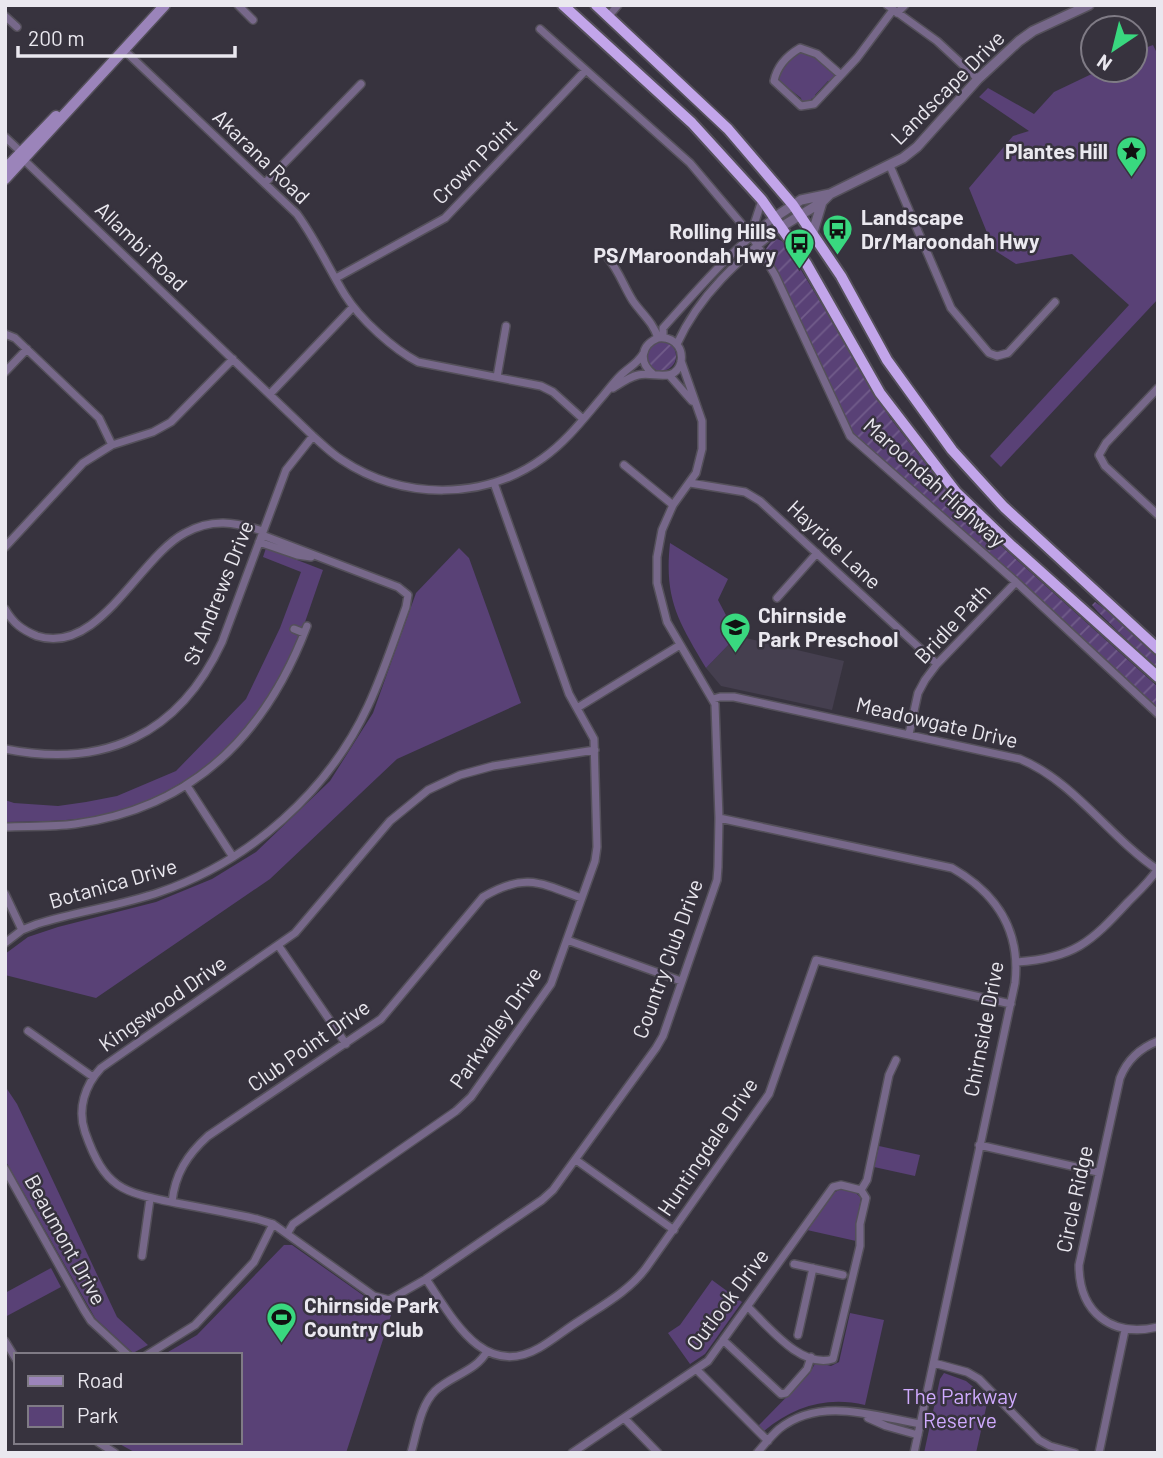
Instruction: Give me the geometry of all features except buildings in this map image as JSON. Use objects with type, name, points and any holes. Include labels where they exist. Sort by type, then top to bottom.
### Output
[{"type":"highway","name":"Maroondah Highway","points":[[563,5],[692,123],[762,200],[806,263],[880,393],[937,469],[986,522],[1158,677]]},
{"type":"highway","name":"Maroondah Highway","points":[[596,5],[728,129],[793,205],[841,276],[887,360],[952,450],[1004,507],[1158,649]]},
{"type":"highway","points":[[1079,607],[1095,591]]},
{"type":"main road","points":[[5,179],[23,156],[166,5]]},
{"type":"main road","points":[[5,169],[23,156]]},
{"type":"street","points":[[238,5],[253,20]]},
{"type":"street","points":[[608,17],[618,5]]},
{"type":"street","points":[[841,75],[817,54],[800,48],[791,53],[775,72],[774,80],[801,106],[814,104],[841,75],[892,9],[905,5]]},
{"type":"street","name":"Landscape Drive","points":[[778,222],[801,200],[830,194],[890,166],[917,147],[978,79],[1019,41],[1033,31],[1089,5]]},
{"type":"street","points":[[892,9],[937,41],[978,79]]},
{"type":"street","points":[[5,16],[17,27]]},
{"type":"street","name":"Maroondah Highway","points":[[540,29],[690,163],[751,234],[775,275],[842,425],[850,436],[1016,582],[1158,714]]},
{"type":"street","name":"Akarana Road","points":[[124,50],[297,214],[353,307],[401,353],[418,362],[547,388],[583,419]]},
{"type":"street","name":"Crown Point","points":[[336,278],[445,218],[585,71]]},
{"type":"street","points":[[265,183],[361,84]]},
{"type":"street","name":"Allambi Road","points":[[5,137],[313,436],[358,470],[399,486],[440,491],[463,489],[494,483],[522,471],[541,460],[568,437],[643,354]]},
{"type":"street","points":[[890,166],[951,308],[985,348],[998,356]]},
{"type":"street","name":"Landscape Drive","points":[[778,222],[800,214],[822,202],[830,194]]},
{"type":"street","points":[[751,234],[762,200]]},
{"type":"street","points":[[813,232],[822,202]]},
{"type":"street","points":[[653,374],[645,365],[643,354],[646,345],[660,338],[663,328],[751,234],[778,222]]},
{"type":"street","points":[[677,344],[695,309],[778,222]]},
{"type":"street","points":[[607,392],[632,376],[669,375],[677,370],[681,361],[681,351],[677,344],[660,338],[634,302],[608,257]]},
{"type":"street","points":[[998,356],[1012,350],[1055,302]]},
{"type":"street","points":[[270,394],[353,307]]},
{"type":"street","points":[[497,377],[506,326]]},
{"type":"street","points":[[5,334],[15,338],[99,418],[112,445]]},
{"type":"street","points":[[5,372],[27,349]]},
{"type":"street","points":[[997,365],[998,356]]},
{"type":"street","points":[[5,547],[83,463],[112,445],[153,432],[171,422],[233,359]]},
{"type":"street","name":"Country Club Drive","points":[[386,1300],[397,1298],[426,1279],[553,1190],[663,1035],[717,880],[717,724],[713,699],[662,610],[656,570],[659,542],[673,505],[690,483],[700,462],[702,449],[703,426],[681,361]]},
{"type":"street","points":[[669,375],[697,407]]},
{"type":"street","points":[[1158,388],[1106,443],[1099,455],[1105,466],[1158,515]]},
{"type":"street","name":"St Andrews Drive","points":[[5,749],[57,756],[101,751],[150,729],[188,698],[211,666],[286,470],[313,436]]},
{"type":"street","points":[[624,466],[673,505]]},
{"type":"street","name":"Parkvalley Drive","points":[[287,1234],[293,1224],[464,1105],[546,993],[557,971],[595,861],[597,847],[594,739],[569,694],[494,483]]},
{"type":"street","name":"Hayride Lane","points":[[690,483],[735,490],[753,496],[937,664]]},
{"type":"street","name":"Botanica Drive","points":[[5,609],[12,622],[41,637],[60,638],[76,634],[94,623],[182,534],[199,526],[223,522],[235,523],[262,536],[398,586],[404,590],[409,600],[368,706],[343,751],[314,790],[279,824],[233,856],[192,879],[163,891],[47,921],[22,930],[5,943]]},
{"type":"street","points":[[777,598],[817,553]]},
{"type":"street","name":"Bridle Path","points":[[909,734],[918,693],[937,664],[1016,582]]},
{"type":"street","points":[[5,827],[73,824],[100,819],[139,808],[187,786],[227,755],[271,702],[291,666],[306,629],[294,629]]},
{"type":"street","points":[[577,708],[680,645]]},
{"type":"street","name":"Meadowgate Drive","points":[[713,699],[720,696],[734,697],[1020,759],[1060,783],[1157,870]]},
{"type":"street","name":"Kingswood Drive","points":[[386,1300],[374,1296],[273,1224],[150,1199],[123,1189],[112,1181],[94,1154],[83,1128],[85,1093],[93,1077],[111,1059],[278,945],[305,923],[390,821],[428,790],[460,775],[493,766],[595,750]]},
{"type":"street","points":[[187,786],[233,856]]},
{"type":"street","name":"Chirnside Drive","points":[[719,818],[951,868],[970,878],[988,894],[1008,927],[1017,962],[1010,1004],[914,1453]]},
{"type":"street","points":[[1017,962],[1052,959],[1089,941],[1157,870]]},
{"type":"street","name":"Club Point Drive","points":[[172,1202],[182,1165],[194,1148],[382,1018],[483,897],[503,886],[523,881],[547,885],[581,898]]},
{"type":"street","points":[[5,894],[22,930]]},
{"type":"street","points":[[567,940],[681,981]]},
{"type":"street","points":[[278,945],[346,1044]]},
{"type":"street","name":"Huntingdale Drive","points":[[487,1351],[510,1356],[526,1354],[539,1348],[638,1279],[769,1094],[816,960],[1010,1004]]},
{"type":"street","points":[[28,1031],[93,1077]]},
{"type":"street","name":"Circle Ridge","points":[[1125,1330],[1096,1314],[1084,1295],[1079,1275],[1080,1253],[1124,1068],[1139,1051],[1158,1041]]},
{"type":"street","points":[[748,1307],[794,1351],[828,1360],[835,1355],[860,1246],[860,1224],[866,1198],[861,1190],[867,1180],[889,1075],[896,1060]]},
{"type":"street","points":[[979,1145],[1098,1172]]},
{"type":"street","points":[[576,1160],[674,1230]]},
{"type":"street","name":"Beaumont Drive","points":[[5,1169],[91,1321],[126,1353]]},
{"type":"street","name":"Outlook Drive","points":[[572,1453],[696,1370],[711,1357],[833,1187],[841,1185],[861,1190]]},
{"type":"street","points":[[142,1256],[150,1199]]},
{"type":"street","points":[[150,1353],[195,1325],[254,1262],[273,1224]]},
{"type":"street","points":[[794,1264],[843,1275]]},
{"type":"street","points":[[798,1335],[813,1268]]},
{"type":"street","points":[[411,1453],[427,1401],[446,1382],[479,1362],[487,1351],[468,1339],[426,1279]]},
{"type":"street","points":[[1099,1453],[1125,1330],[1145,1331],[1158,1328]]},
{"type":"street","points":[[723,1340],[781,1394],[786,1393],[807,1368],[811,1357]]},
{"type":"street","points":[[934,1363],[967,1372],[979,1379],[1039,1440],[1075,1453]]},
{"type":"street","points":[[696,1370],[768,1441]]},
{"type":"street","points":[[757,1453],[780,1429],[805,1415],[832,1410],[920,1424]]},
{"type":"street","points":[[854,1412],[886,1426],[918,1435]]},
{"type":"street","points":[[624,1418],[659,1453]]},
{"type":"shaded area","points":[[737,636],[844,661],[832,710],[721,686],[706,668]]},
{"type":"green space","points":[[1153,45],[1158,55],[1158,299],[1001,467],[990,456],[1129,305],[1072,254],[1016,264],[994,250],[969,188],[1013,136],[1029,131],[979,97],[988,88],[1034,114],[1054,92],[1079,80],[1079,84],[1149,84],[1149,46]]},
{"type":"green space","points":[[803,51],[829,66],[835,75],[815,98],[811,99],[812,103],[802,102],[801,98],[778,80],[787,62]]},
{"type":"green space","points":[[777,239],[789,250],[890,418],[946,490],[978,525],[1158,687],[1158,708],[847,426],[766,249],[772,240]]},
{"type":"green space","points":[[661,341],[667,342],[675,350],[675,362],[667,370],[661,371],[655,370],[647,362],[646,356],[647,350],[655,342]]},
{"type":"green space","points":[[670,543],[728,579],[718,600],[737,636],[706,668],[675,609],[669,580]]},
{"type":"green space","points":[[266,548],[323,570],[299,640],[287,666],[265,703],[229,746],[184,781],[134,806],[82,818],[5,822],[5,800],[58,806],[86,802],[117,796],[176,771],[246,699],[280,628],[301,572],[263,557]]},
{"type":"green space","points":[[459,548],[469,558],[521,703],[397,759],[270,879],[96,998],[5,975],[5,954],[28,937],[156,902],[212,879],[256,852],[330,781],[373,713],[416,593]]},
{"type":"green space","points":[[1095,602],[1119,619],[1158,654],[1158,670],[1098,612],[1092,605]]},
{"type":"green space","points":[[5,1086],[17,1104],[117,1317],[148,1345],[133,1353],[95,1318],[5,1160]]},
{"type":"green space","points":[[879,1146],[920,1155],[915,1176],[874,1167]]},
{"type":"green space","points":[[841,1189],[855,1192],[861,1198],[856,1241],[807,1230],[835,1192]]},
{"type":"green space","name":"Chirnside Park Country Club","points":[[284,1245],[292,1245],[391,1315],[346,1453],[136,1453],[120,1444],[242,1444],[242,1353],[166,1353],[197,1335]]},
{"type":"green space","points":[[51,1268],[61,1287],[5,1317],[5,1293]]},
{"type":"green space","points":[[712,1280],[742,1302],[705,1354],[690,1364],[668,1333],[680,1325]]},
{"type":"green space","points":[[850,1313],[884,1320],[865,1405],[837,1402],[811,1405],[787,1415],[764,1431],[758,1426],[809,1374],[816,1362],[831,1366],[839,1362]]},
{"type":"green space","name":"The Parkway Reserve","points":[[944,1373],[966,1381],[988,1399],[976,1453],[924,1453],[940,1379]]},
{"type":"place","name":"Plantes Hill","points":[[1131,179]]},
{"type":"place","name":"Landscape Dr/Maroondah Hwy","points":[[838,257]]},
{"type":"place","name":"Rolling Hills PS/Maroondah Hwy","points":[[799,271]]},
{"type":"place","name":"Chirnside Park Preschool","points":[[735,655]]},
{"type":"place","name":"Chirnside Park Country Club","points":[[281,1345]]}]
